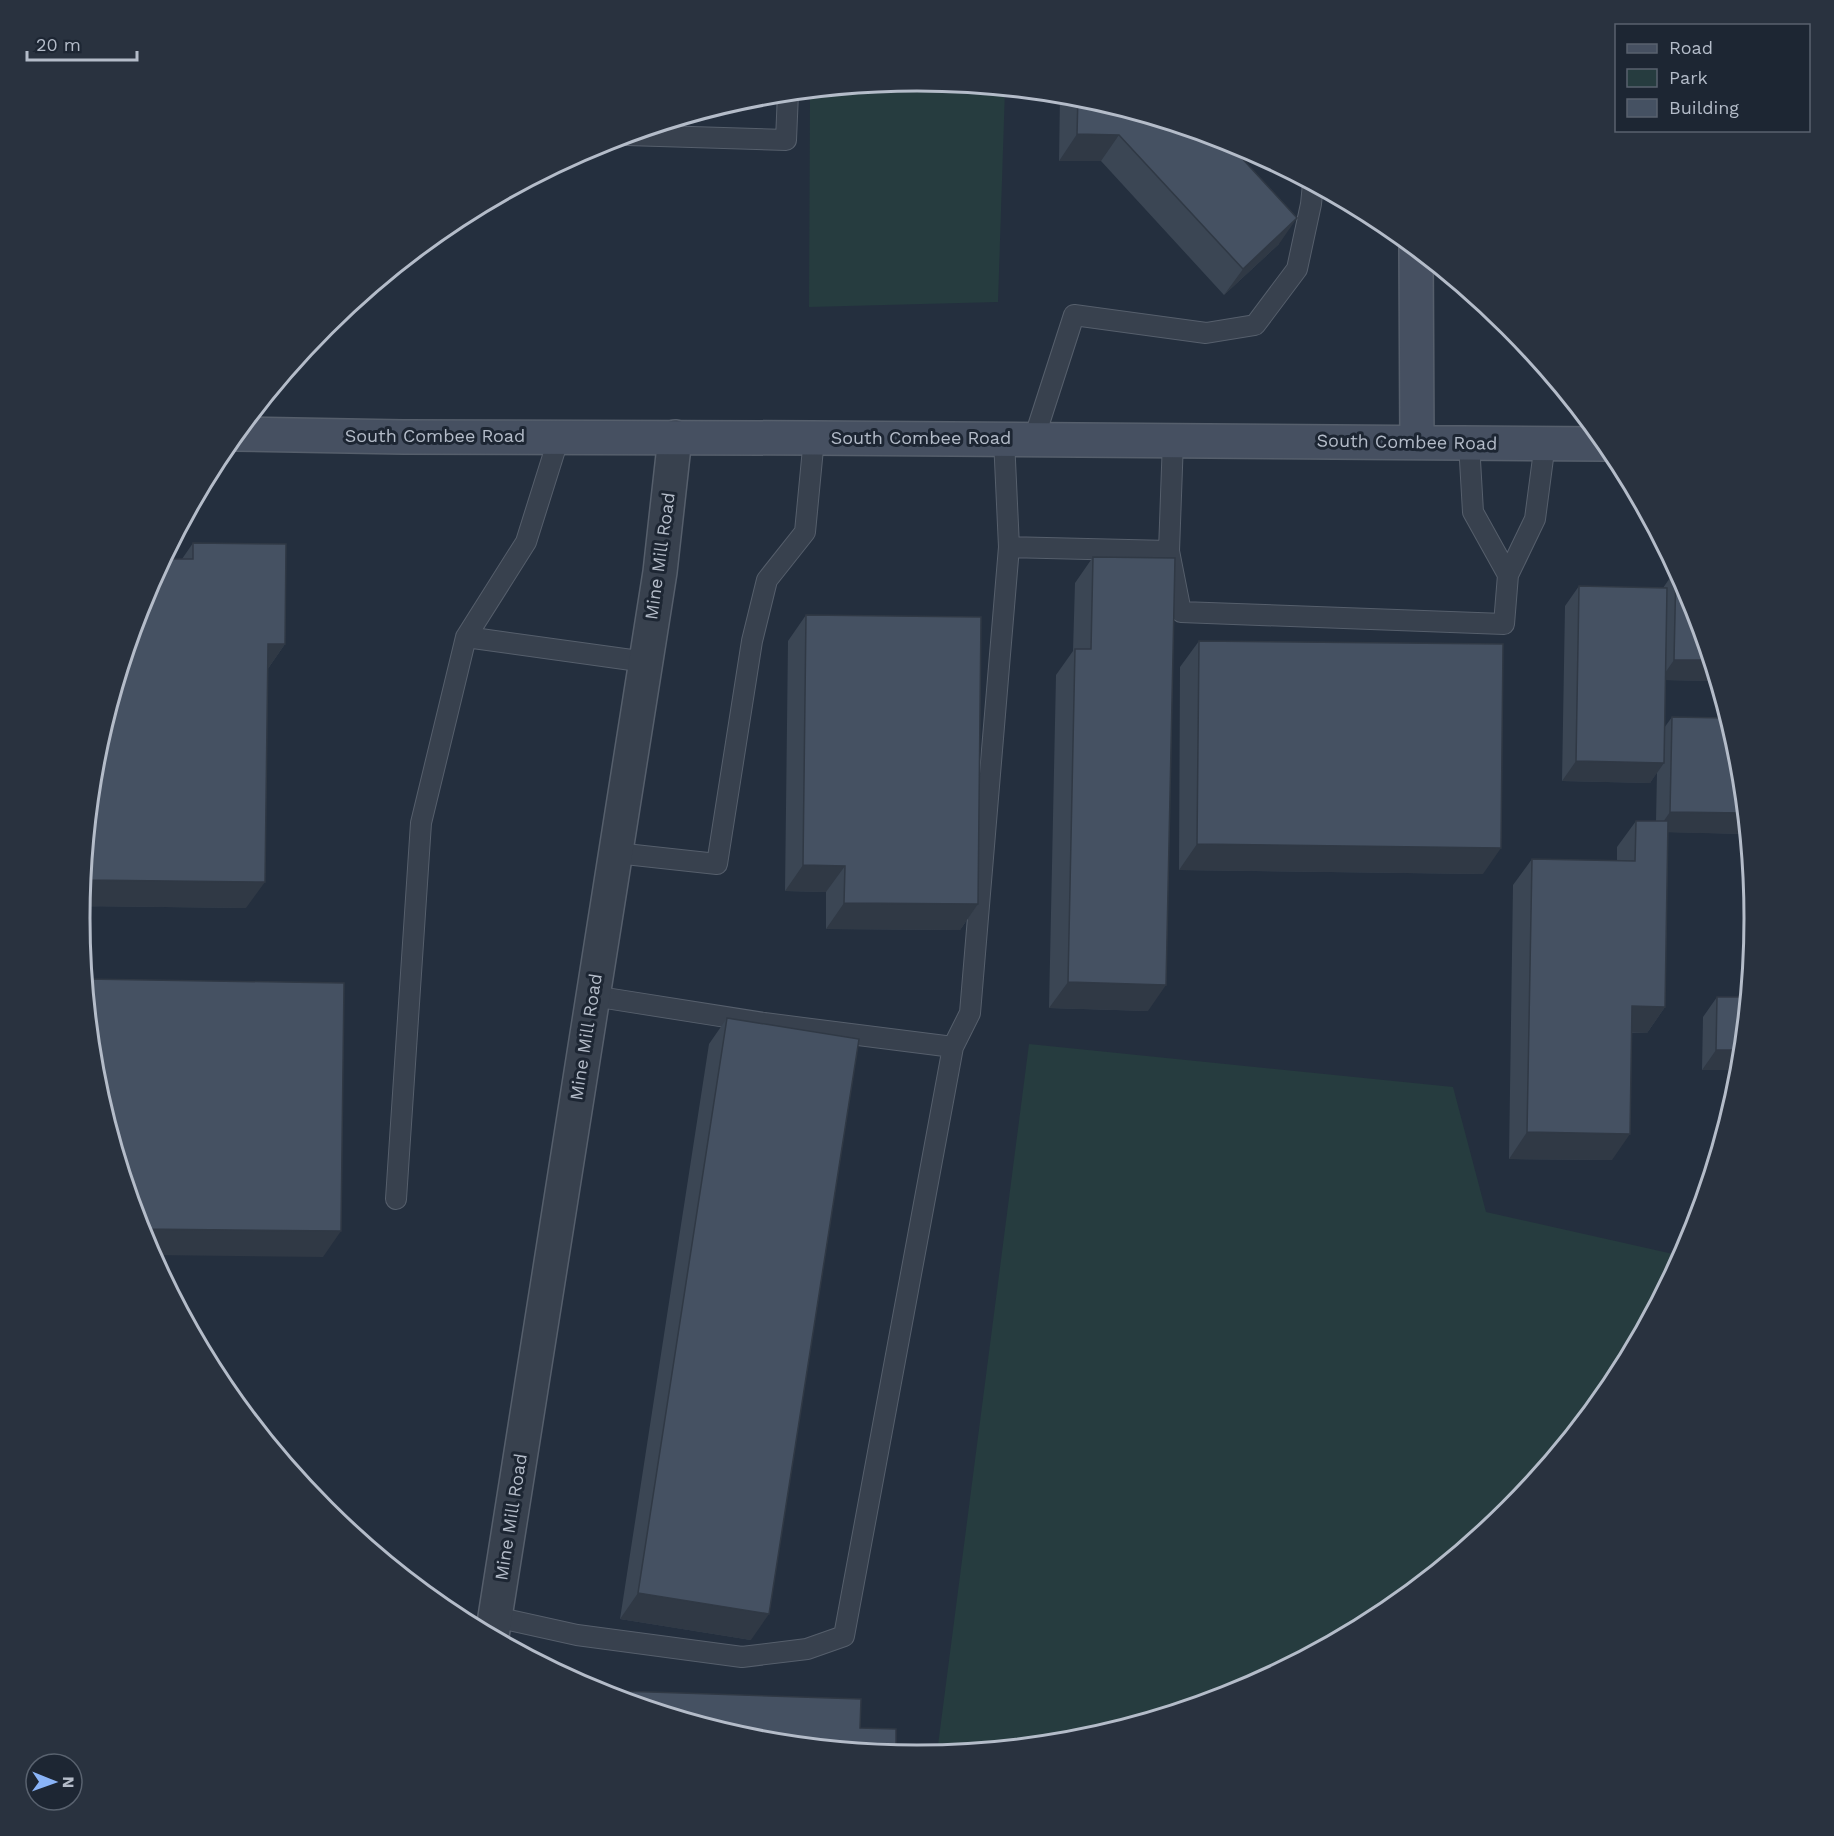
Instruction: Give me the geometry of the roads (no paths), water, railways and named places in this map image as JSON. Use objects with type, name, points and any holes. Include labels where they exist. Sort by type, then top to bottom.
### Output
[{"type":"main road","points":[[1416,259],[1417,442]]},
{"type":"main road","name":"South Combee Road","points":[[249,432],[559,437],[1594,444]]},
{"type":"street","name":"Mine Mill Road","points":[[493,1626],[660,572],[675,437]]},
{"type":"lane","points":[[649,136],[786,140],[788,102]]},
{"type":"lane","points":[[493,1626],[742,1657],[807,1649],[844,1636],[953,1047],[970,1012],[1019,439],[1074,315],[1206,333],[1255,325],[1297,269],[1312,192]]},
{"type":"lane","points":[[396,1199],[421,824],[466,637],[526,542],[559,437]]},
{"type":"lane","points":[[616,853],[717,864],[752,641],[767,580],[805,532],[814,438]]},
{"type":"lane","points":[[1173,440],[1169,552],[1181,612],[1504,624],[1508,575],[1535,519],[1545,443]]},
{"type":"lane","points":[[1469,443],[1473,512],[1508,575]]},
{"type":"lane","points":[[1009,547],[1169,552]]},
{"type":"lane","points":[[466,637],[645,662]]},
{"type":"lane","points":[[593,996],[764,1023],[953,1047]]}]
